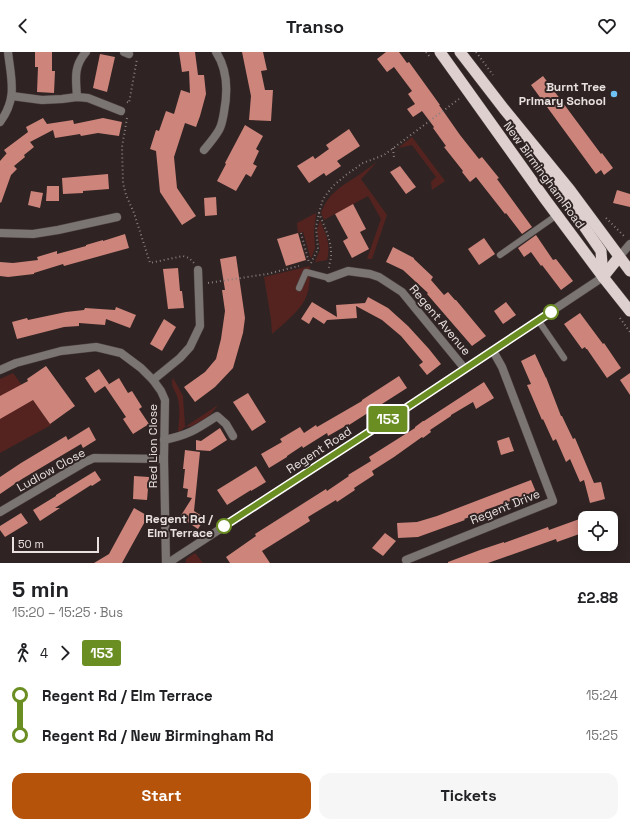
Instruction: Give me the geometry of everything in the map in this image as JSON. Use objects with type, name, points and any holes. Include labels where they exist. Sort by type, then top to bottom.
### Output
[{"type":"highway","name":"New Birmingham Road","points":[[440,52],[603,278],[630,311]]},
{"type":"highway","name":"New Birmingham Road","points":[[460,52],[570,190],[630,271]]},
{"type":"highway","points":[[504,109],[601,251],[603,278]]},
{"type":"highway","points":[[603,278],[619,257]]},
{"type":"street","points":[[0,122],[10,105],[12,96],[8,52]]},
{"type":"street","points":[[77,98],[77,68],[81,58],[86,52]]},
{"type":"street","points":[[204,150],[219,129],[225,108],[227,93],[227,81],[224,68],[216,52]]},
{"type":"street","points":[[12,96],[42,100],[88,98],[124,113]]},
{"type":"street","points":[[0,233],[33,234],[117,217]]},
{"type":"street","points":[[619,257],[630,244]]},
{"type":"street","points":[[153,380],[180,358],[190,347],[200,326],[197,267]]},
{"type":"street","name":"Regent Avenue","points":[[329,278],[348,272],[370,274],[379,277],[402,292],[465,369]]},
{"type":"street","name":"Regent Road","points":[[167,563],[603,278]]},
{"type":"street","name":"Red Lion Close","points":[[0,370],[16,363],[61,351],[96,347],[121,354],[142,368],[153,380],[161,391],[165,400],[164,459],[167,563]]},
{"type":"street","name":"Regent Drive","points":[[406,560],[553,500],[502,367],[493,351]]},
{"type":"street","points":[[164,440],[177,438],[194,431],[217,416],[226,424],[234,436]]},
{"type":"street","name":"Ludlow Close","points":[[0,512],[94,458],[164,459]]},
{"type":"lane","points":[[500,255],[557,215]]},
{"type":"lane","points":[[299,288],[306,272],[329,278]]},
{"type":"lane","points":[[538,320],[564,358]]},
{"type":"path","points":[[122,101],[129,103],[137,59]]},
{"type":"path","points":[[300,233],[310,263],[318,249],[316,227],[323,199],[333,186],[363,163],[384,155],[460,98]]},
{"type":"path","points":[[124,113],[122,148],[123,183],[150,263],[183,256],[189,258],[197,267]]},
{"type":"path","points":[[393,148],[394,158]]},
{"type":"path","points":[[320,213],[330,243],[331,256],[329,262],[329,278]]},
{"type":"path","points":[[208,283],[267,274],[302,265]]},
{"type":"path","points":[[616,313],[630,332]]},
{"type":"shaded area","points":[[412,137],[445,181],[432,190],[431,182],[436,177],[412,145],[398,148]]},
{"type":"shaded area","points":[[377,162],[361,179],[387,215],[372,259],[367,259],[381,219],[368,196],[324,220],[321,213],[327,201],[335,192]]},
{"type":"shaded area","points":[[316,213],[314,232],[315,248],[311,259],[303,232],[298,233],[297,223]]},
{"type":"shaded area","points":[[320,220],[327,240],[328,254],[327,260],[315,262],[320,250],[317,230]]},
{"type":"shaded area","points":[[310,266],[310,281],[303,303],[293,315],[272,334],[264,277]]},
{"type":"shaded area","points":[[13,373],[51,425],[0,453],[0,379]]},
{"type":"shaded area","points":[[173,378],[183,396],[185,427],[178,433],[179,405],[172,385]]},
{"type":"shaded area","points":[[218,405],[206,418],[192,426],[185,427]]},
{"type":"shaded area","points":[[195,553],[203,563],[186,563],[186,559]]},
{"type":"building","points":[[35,52],[52,52],[52,71],[55,71],[54,93],[37,92],[38,67],[35,67]]},
{"type":"building","points":[[179,52],[195,52],[198,75],[204,75],[206,94],[196,127],[185,123],[174,157],[177,188],[196,216],[182,225],[160,192],[156,151],[150,149],[156,130],[159,131],[166,111],[174,114],[181,90],[190,93],[189,71],[182,72]]},
{"type":"building","points":[[242,52],[263,52],[267,70],[261,71],[265,90],[273,90],[271,121],[249,120],[251,96]]},
{"type":"building","points":[[386,52],[399,52],[407,63],[409,62],[460,135],[479,159],[482,157],[499,178],[497,179],[532,227],[522,234],[476,177],[470,182],[444,147],[446,146],[422,111],[413,117],[407,109],[415,104],[408,94],[412,91],[394,67],[387,72],[377,59]]},
{"type":"building","points":[[100,54],[115,57],[107,92],[93,88]]},
{"type":"building","points":[[543,76],[613,168],[604,175],[601,170],[596,174],[531,85]]},
{"type":"building","points":[[43,118],[47,124],[73,120],[74,124],[103,118],[122,122],[119,136],[98,133],[55,138],[53,130],[30,142],[34,147],[14,166],[17,169],[11,175],[1,203],[0,161],[7,153],[4,150],[28,132],[26,127]]},
{"type":"building","points":[[245,125],[263,136],[256,149],[259,151],[253,164],[257,166],[251,177],[246,174],[236,191],[217,181]]},
{"type":"building","points":[[349,129],[360,146],[337,161],[341,166],[326,176],[324,173],[309,183],[297,166],[313,156],[315,159],[329,149],[326,145]]},
{"type":"building","points":[[400,166],[416,187],[406,194],[390,172]]},
{"type":"building","points":[[108,174],[109,189],[63,194],[62,178]]},
{"type":"building","points":[[47,186],[59,186],[59,201],[46,201]]},
{"type":"building","points":[[617,190],[630,194],[630,207],[613,203]]},
{"type":"building","points":[[31,191],[43,193],[40,208],[28,205]]},
{"type":"building","points":[[216,197],[217,215],[205,216],[204,198]]},
{"type":"building","points":[[353,204],[366,229],[360,232],[369,249],[352,258],[343,241],[348,238],[335,214]]},
{"type":"building","points":[[298,233],[306,260],[286,266],[277,239]]},
{"type":"building","points":[[125,234],[129,248],[64,266],[63,264],[34,274],[8,277],[0,276],[0,262],[13,263],[38,260],[37,257],[57,251],[57,254]]},
{"type":"building","points":[[536,235],[553,260],[556,259],[573,281],[561,290],[531,252],[524,257],[518,248]]},
{"type":"building","points":[[484,238],[495,254],[479,265],[468,249]]},
{"type":"building","points":[[393,247],[414,258],[433,277],[431,280],[444,295],[448,292],[486,336],[472,346],[427,294],[428,293],[403,270],[386,262]]},
{"type":"building","points":[[236,256],[245,318],[243,333],[233,368],[215,387],[195,402],[184,387],[205,372],[216,359],[221,339],[225,311],[222,290],[225,290],[220,259]]},
{"type":"building","points":[[178,268],[180,291],[182,291],[184,308],[168,309],[163,269]]},
{"type":"building","points":[[368,297],[388,308],[408,326],[441,364],[427,375],[419,365],[423,362],[401,336],[382,320],[356,306],[357,318],[327,320],[324,324],[313,317],[309,324],[301,319],[312,302],[337,317],[336,305],[365,303]]},
{"type":"building","points":[[506,302],[516,315],[503,324],[494,311]]},
{"type":"building","points":[[116,307],[136,315],[130,328],[106,319],[105,325],[79,323],[79,326],[64,327],[17,339],[12,322],[27,318],[28,320],[84,310],[85,308],[115,310]]},
{"type":"building","points":[[580,313],[603,344],[604,343],[621,368],[607,378],[587,349],[585,347],[582,349],[564,324]]},
{"type":"building","points":[[164,319],[176,327],[162,351],[150,344]]},
{"type":"building","points":[[535,354],[546,377],[561,416],[573,439],[575,438],[594,483],[601,482],[605,499],[590,503],[584,480],[580,482],[570,459],[566,462],[556,439],[553,441],[543,419],[542,420],[527,385],[531,384],[521,361]]},
{"type":"building","points":[[46,366],[75,406],[50,424],[33,400],[0,419],[0,396],[28,381],[27,379]]},
{"type":"building","points":[[99,369],[109,384],[106,386],[119,378],[128,393],[132,391],[142,407],[139,409],[149,424],[133,434],[123,419],[126,417],[105,386],[95,393],[85,378]]},
{"type":"building","points":[[630,373],[630,395],[620,380]]},
{"type":"building","points":[[399,376],[407,388],[349,425],[328,436],[327,433],[303,448],[302,446],[269,468],[261,454],[282,442],[280,439],[300,427],[304,433],[316,425],[317,427],[362,401]]},
{"type":"building","points":[[484,382],[494,398],[476,409],[473,402],[451,415],[430,430],[431,432],[423,438],[422,437],[372,471],[374,475],[354,488],[355,490],[337,502],[336,500],[308,517],[310,521],[262,551],[270,563],[230,563],[226,557],[256,536],[255,534],[326,489],[327,491],[349,476],[348,475],[371,461],[369,457]]},
{"type":"building","points":[[248,393],[266,422],[252,431],[233,402]]},
{"type":"building","points":[[89,427],[96,440],[83,448],[81,444],[22,479],[0,494],[0,477],[66,436],[68,440]]},
{"type":"building","points":[[220,428],[227,440],[210,451],[196,450],[196,440],[201,441]]},
{"type":"building","points":[[509,437],[514,451],[501,455],[497,441]]},
{"type":"building","points":[[185,450],[200,452],[194,511],[205,518],[198,529],[180,517],[192,498],[187,497],[188,489],[183,488]]},
{"type":"building","points":[[256,466],[266,482],[227,505],[217,490]]},
{"type":"building","points":[[95,471],[101,480],[55,508],[60,508],[40,521],[33,510]]},
{"type":"building","points":[[134,476],[149,477],[147,500],[133,499]]},
{"type":"building","points":[[531,480],[536,492],[485,510],[486,511],[464,519],[465,520],[418,537],[398,538],[397,523],[417,522],[437,516]]},
{"type":"building","points":[[134,508],[148,516],[122,563],[94,563],[109,554]]},
{"type":"building","points":[[21,513],[28,523],[5,537],[0,530],[0,526]]},
{"type":"building","points":[[578,520],[578,534],[557,542],[556,539],[488,563],[448,563],[480,550],[548,527],[549,530]]},
{"type":"building","points":[[385,533],[396,541],[383,556],[372,548]]},
{"type":"bus line","name":"153","points":[[224,526],[551,312]]},
{"type":"place","name":"Burnt Tree Primary School","points":[[614,94]]},
{"type":"place","name":"Regent Rd / Elm Terrace","points":[[224,526]]}]
